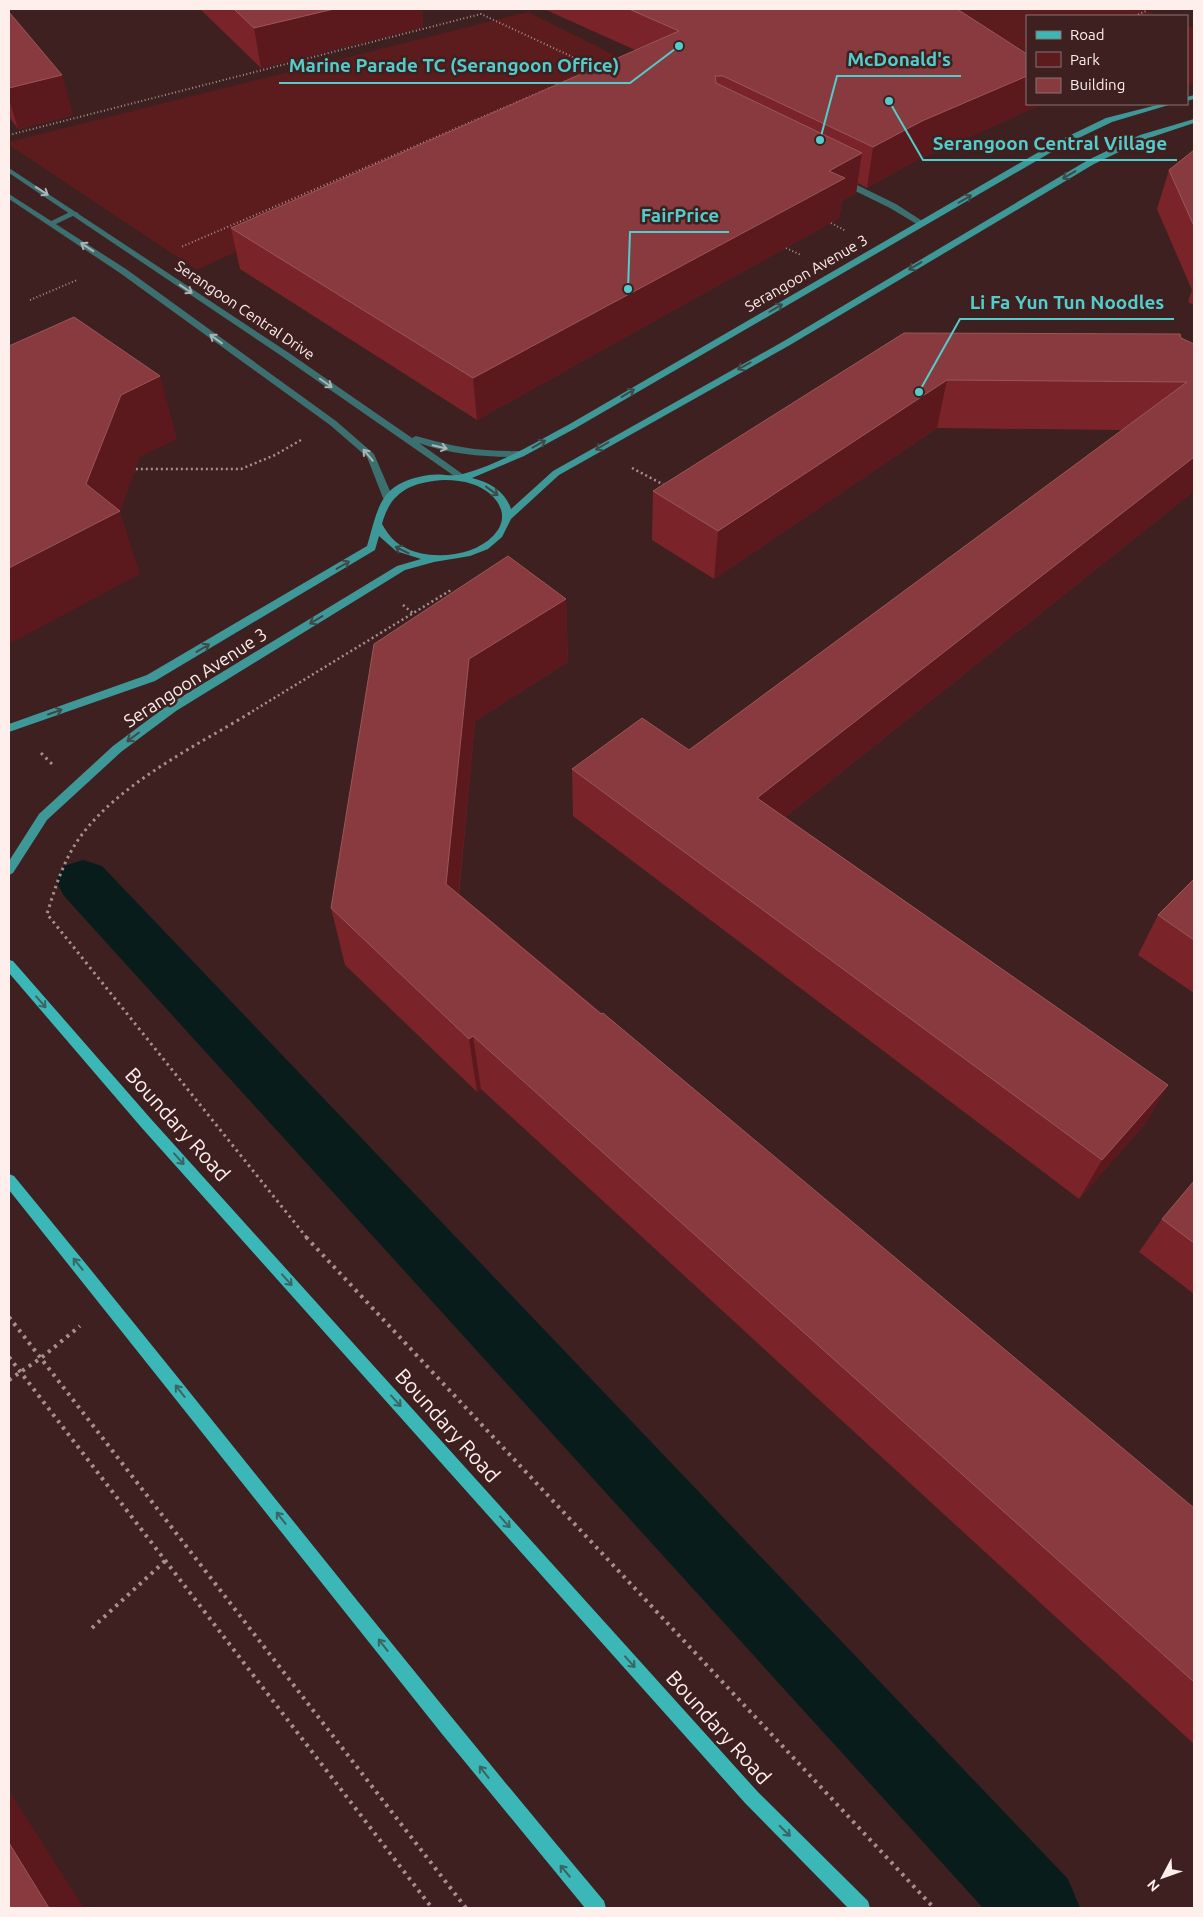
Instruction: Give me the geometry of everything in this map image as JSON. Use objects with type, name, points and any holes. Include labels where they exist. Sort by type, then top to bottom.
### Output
[{"type":"main road","name":"Boundary Road","points":[[9,965],[159,1138],[751,1797],[861,1908]]},
{"type":"main road","points":[[9,1180],[109,1302],[514,1811],[596,1908]]},
{"type":"street","name":"Serangoon Avenue 3","points":[[463,478],[521,454],[1059,144],[1109,120],[1164,105]]},
{"type":"street","name":"Serangoon Avenue 3","points":[[508,517],[556,473],[787,343],[1091,162],[1143,137],[1194,121]]},
{"type":"street","name":"Serangoon Central Drive","points":[[9,170],[286,355],[463,478]]},
{"type":"street","points":[[832,176],[893,206],[923,224]]},
{"type":"street","points":[[9,196],[123,271],[333,423],[371,456],[388,498]]},
{"type":"street","points":[[50,223],[75,213]]},
{"type":"street","points":[[395,430],[436,447],[487,455],[521,454]]},
{"type":"street","name":"Serangoon Avenue 3","points":[[9,728],[151,678],[371,548],[380,511],[388,498],[402,487],[420,480],[442,477],[463,478],[482,484],[496,492],[505,504],[508,517],[504,530],[493,541],[477,551],[401,568],[172,708],[117,749],[43,817],[9,870]]},
{"type":"street","name":"Serangoon Avenue 3","points":[[378,525],[384,538],[398,549],[416,556],[436,559]]},
{"type":"path","points":[[1137,15],[1146,11]]},
{"type":"path","points":[[9,135],[481,14],[596,68],[180,247]]},
{"type":"path","points":[[831,224],[838,228]]},
{"type":"path","points":[[786,248],[794,252]]},
{"type":"path","points":[[30,300],[78,280]]},
{"type":"path","points":[[132,475],[134,470],[241,469],[275,455],[302,440]]},
{"type":"path","points":[[624,464],[672,489]]},
{"type":"path","points":[[453,589],[134,784],[79,839],[58,876],[47,914],[300,1230],[788,1755],[934,1908]]},
{"type":"path","points":[[9,1380],[41,1358],[109,1302]]},
{"type":"path","points":[[9,1317],[466,1908]]},
{"type":"path","points":[[9,1357],[432,1908]]},
{"type":"path","points":[[92,1628],[165,1561]]},
{"type":"green space","points":[[954,9],[1139,9],[1158,15],[1026,15],[1026,52]]},
{"type":"green space","points":[[528,12],[637,66],[197,270],[9,145],[9,142]]},
{"type":"green space","points":[[1188,25],[1194,28],[1194,84],[1188,86]]},
{"type":"building","points":[[234,9],[334,9],[254,28]]},
{"type":"building","points":[[629,9],[957,9],[1026,53],[1026,76],[922,121],[873,147],[723,76],[715,76],[716,83],[862,153],[829,171],[845,178],[473,378],[231,228],[679,31]]},
{"type":"building","points":[[9,12],[62,75],[9,88]]},
{"type":"building","points":[[1194,150],[1194,226],[1169,170]]},
{"type":"building","points":[[74,317],[160,376],[121,395],[86,484],[120,511],[9,568],[9,346]]},
{"type":"building","points":[[904,333],[1180,334],[1181,338],[1194,344],[1194,457],[757,798],[1168,1085],[1102,1160],[572,769],[642,718],[689,750],[1187,382],[947,380],[718,531],[653,491]]},
{"type":"building","points":[[508,556],[566,599],[469,659],[446,884],[601,1014],[603,1013],[1194,1508],[1194,1682],[473,1036],[469,1039],[331,908],[374,644]]},
{"type":"building","points":[[1194,879],[1194,940],[1158,915]]},
{"type":"building","points":[[1194,1181],[1194,1243],[1162,1219]]},
{"type":"building","points":[[9,1843],[49,1908],[9,1908]]},
{"type":"waterway","points":[[83,881],[1039,1908]]},
{"type":"place","name":"Marine Parade TC (Serangoon Office)","points":[[679,46]]},
{"type":"place","name":"Serangoon Central Village","points":[[889,101]]},
{"type":"place","name":"McDonald's","points":[[820,140]]},
{"type":"place","name":"FairPrice","points":[[628,289]]},
{"type":"place","name":"Li Fa Yun Tun Noodles","points":[[919,392]]}]
